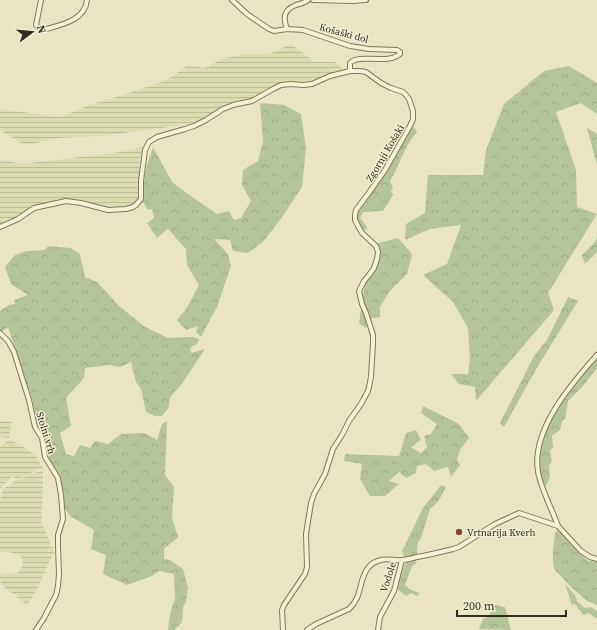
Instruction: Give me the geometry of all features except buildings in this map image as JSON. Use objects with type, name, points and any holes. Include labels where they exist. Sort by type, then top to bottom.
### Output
[{"type":"street","points":[[41,0],[36,25],[43,30],[73,20],[85,10],[87,0]]},
{"type":"street","name":"Košaški dol","points":[[232,0],[247,14],[274,31],[287,29],[304,30],[350,46],[369,49],[397,50],[400,52],[398,56],[392,58],[352,60],[350,63],[350,71]]},
{"type":"street","points":[[287,29],[284,20],[286,12],[308,0]]},
{"type":"street","points":[[312,0],[366,0]]},
{"type":"street","name":"Zgornji Košaki","points":[[0,227],[18,219],[34,208],[66,201],[117,211],[133,207],[141,199],[141,181],[147,144],[152,140],[194,126],[232,105],[252,101],[281,86],[291,84],[312,84],[330,76],[350,71],[360,71],[366,72],[381,83],[403,92],[406,95],[412,105],[413,119],[385,170],[356,210],[355,215],[355,220],[362,233],[376,246],[378,252],[374,268],[364,281],[360,291],[362,304],[373,335],[371,377],[368,391],[333,449],[325,474],[311,503],[306,534],[307,567],[305,574],[282,610],[284,630]]},
{"type":"street","name":"Stolni vrh","points":[[0,333],[8,341],[14,352],[29,400],[35,427],[42,438],[45,457],[58,478],[61,494],[63,519],[58,535],[58,586],[56,595],[36,630]]},
{"type":"street","points":[[597,355],[556,407],[545,427],[540,441],[537,464],[541,483],[558,526],[581,551],[590,557],[597,559]]},
{"type":"street","points":[[402,560],[459,547],[495,524],[519,514],[558,526]]},
{"type":"street","name":"Vodole","points":[[307,630],[316,624],[348,610],[353,606],[359,595],[363,579],[368,568],[373,563],[384,559],[402,560],[394,591],[380,617],[378,630]]},
{"type":"green space","points":[[291,44],[315,62],[334,62],[340,65],[343,71],[312,82],[303,83],[290,81],[281,83],[251,100],[223,108],[191,124],[100,136],[57,138],[32,144],[21,143],[0,130],[0,109],[60,117],[92,104],[161,82],[173,76],[188,65],[203,68],[208,67],[221,59],[245,54],[272,53]]},
{"type":"green space","points":[[569,66],[597,83],[597,114],[581,103],[556,112],[576,170],[577,207],[597,214],[548,293],[554,310],[476,401],[475,387],[459,384],[451,374],[468,374],[470,361],[468,328],[453,302],[423,275],[447,264],[461,225],[430,229],[405,240],[406,224],[425,213],[428,175],[483,175],[486,150],[504,104],[544,71]]},
{"type":"green space","points":[[260,103],[284,105],[301,114],[306,149],[302,187],[263,242],[248,253],[233,251],[230,240],[214,239],[228,254],[231,266],[217,307],[201,337],[196,332],[198,326],[186,330],[177,320],[186,309],[199,285],[187,265],[186,249],[168,229],[157,238],[147,223],[154,218],[152,209],[148,210],[143,202],[147,165],[153,147],[172,182],[217,214],[229,211],[234,220],[241,218],[251,201],[242,185],[243,170],[258,161],[263,142]]},
{"type":"green space","points":[[413,126],[417,132],[405,149],[390,181],[393,187],[391,191],[393,195],[383,211],[363,212],[360,218],[367,227],[365,231],[358,222],[356,215],[357,212],[383,177]]},
{"type":"green space","points":[[587,128],[597,135],[597,165]]},
{"type":"green space","points":[[142,147],[139,165],[141,195],[138,202],[132,206],[110,208],[83,200],[66,199],[34,206],[17,217],[0,225],[0,160],[22,164],[121,152]]},
{"type":"green space","points":[[597,237],[597,252],[585,264],[582,255],[595,242]]},
{"type":"green space","points":[[398,238],[412,254],[407,274],[389,292],[380,307],[380,317],[367,319],[366,328],[359,323],[365,283],[379,259],[380,252],[378,243]]},
{"type":"green space","points":[[48,246],[71,248],[80,254],[85,277],[97,282],[119,306],[145,327],[168,338],[192,337],[199,339],[197,344],[190,348],[191,353],[205,349],[181,385],[170,397],[169,407],[162,416],[155,416],[146,412],[141,389],[136,382],[131,362],[120,367],[109,365],[85,368],[84,378],[66,398],[71,426],[60,433],[66,454],[74,456],[80,445],[90,448],[95,441],[108,444],[121,434],[144,433],[157,440],[162,424],[167,421],[165,475],[174,487],[172,518],[178,537],[164,549],[164,559],[170,560],[183,569],[188,588],[186,602],[183,607],[182,622],[175,630],[168,630],[170,614],[175,598],[174,574],[159,571],[152,576],[127,585],[103,574],[106,555],[91,549],[94,530],[70,516],[64,507],[61,479],[58,472],[49,460],[47,442],[38,425],[32,399],[8,327],[1,332],[0,331],[0,311],[9,305],[15,304],[14,300],[28,295],[11,284],[5,267],[15,255],[27,251],[45,250]]},
{"type":"green space","points":[[568,297],[578,301],[535,371],[504,427],[500,423],[534,356],[547,340]]},
{"type":"green space","points":[[597,357],[597,368],[583,386],[568,401],[565,419],[562,421],[560,430],[552,436],[553,447],[550,451],[552,462],[549,465],[550,477],[546,486],[540,478],[539,458],[548,425],[573,386]]},
{"type":"green space","points":[[423,406],[459,424],[469,438],[460,450],[457,460],[460,465],[451,477],[448,467],[434,471],[426,464],[417,466],[416,473],[406,478],[399,472],[389,481],[399,484],[385,496],[370,496],[360,479],[362,464],[344,461],[345,454],[399,456],[406,433],[416,430],[421,440],[411,447],[421,453],[427,447],[424,436],[431,434],[437,424],[421,413]]},
{"type":"green space","points":[[0,420],[12,422],[9,438],[0,437]]},
{"type":"green space","points":[[10,440],[35,455],[43,468],[17,479],[12,476],[0,489],[0,446]]},
{"type":"green space","points":[[43,470],[41,521],[54,552],[37,589],[27,605],[2,585],[0,581],[0,574],[17,573],[22,567],[23,562],[22,558],[18,555],[9,552],[0,552],[0,502],[2,490],[17,480]]},
{"type":"green space","points":[[441,485],[446,487],[441,497],[430,509],[421,538],[418,542],[416,563],[412,566],[405,585],[411,590],[420,593],[417,596],[411,593],[406,596],[396,588],[406,562],[402,551],[423,508]]},
{"type":"green space","points":[[560,530],[577,551],[588,561],[597,562],[597,605],[587,601],[555,570],[553,563],[553,551],[555,533]]},
{"type":"green space","points":[[565,584],[575,595],[577,601],[585,608],[591,607],[597,611],[597,618],[589,613],[583,615],[575,604],[572,605]]},
{"type":"green space","points":[[491,604],[505,607],[511,630],[479,629],[483,619],[490,616]]},
{"type":"place","name":"Vrtnarija Kverh","points":[[459,532]]}]
